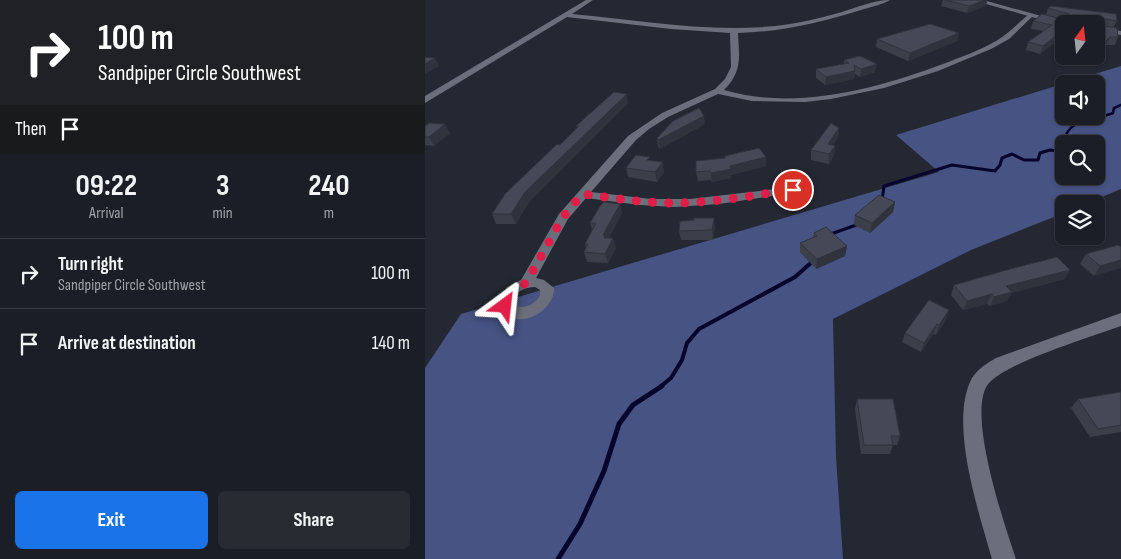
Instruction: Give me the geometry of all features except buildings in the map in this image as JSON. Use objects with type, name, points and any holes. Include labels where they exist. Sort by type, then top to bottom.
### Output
[{"type":"street","points":[[425,100],[590,0]]},
{"type":"street","points":[[566,14],[680,29],[734,31],[776,28],[812,22],[887,0]]},
{"type":"street","points":[[975,0],[1055,22]]},
{"type":"street","points":[[718,91],[734,96],[788,100],[847,94],[923,74],[988,48],[1007,37],[1029,16]]},
{"type":"street","points":[[1105,30],[1121,32]]},
{"type":"street","points":[[526,283],[563,217],[632,138],[665,115],[718,91],[729,80],[735,67],[734,31]]},
{"type":"street","points":[[582,194],[632,201],[675,203],[715,201],[793,190]]},
{"type":"street","points":[[1004,559],[983,491],[975,443],[972,403],[978,384],[988,372],[1002,363],[1121,318]]},
{"type":"shaded area","points":[[1121,66],[1121,189],[1105,196],[1055,195],[1055,217],[971,250],[833,319],[836,457],[843,559],[425,559],[425,368],[461,314],[939,172],[896,135],[1055,86],[1055,125],[1105,125],[1105,75],[1092,75]]},
{"type":"waterway","points":[[1066,135],[1075,125],[1113,113],[1114,108],[1121,105]]},
{"type":"waterway","points":[[882,201],[884,186],[952,165],[995,171],[1000,165],[1002,158],[1012,154],[1024,160],[1038,160],[1040,153],[1055,151]]},
{"type":"waterway","points":[[828,235],[859,224]]},
{"type":"waterway","points":[[660,387],[671,378],[682,360],[687,343],[699,329],[795,277],[813,261]]},
{"type":"waterway","points":[[558,559],[580,524],[604,471],[619,424],[633,405],[662,386]]},
{"type":"route","points":[[505,306],[505,298],[513,289],[526,283],[538,258],[563,217],[582,194],[632,201],[675,203],[715,201],[793,190]]}]
